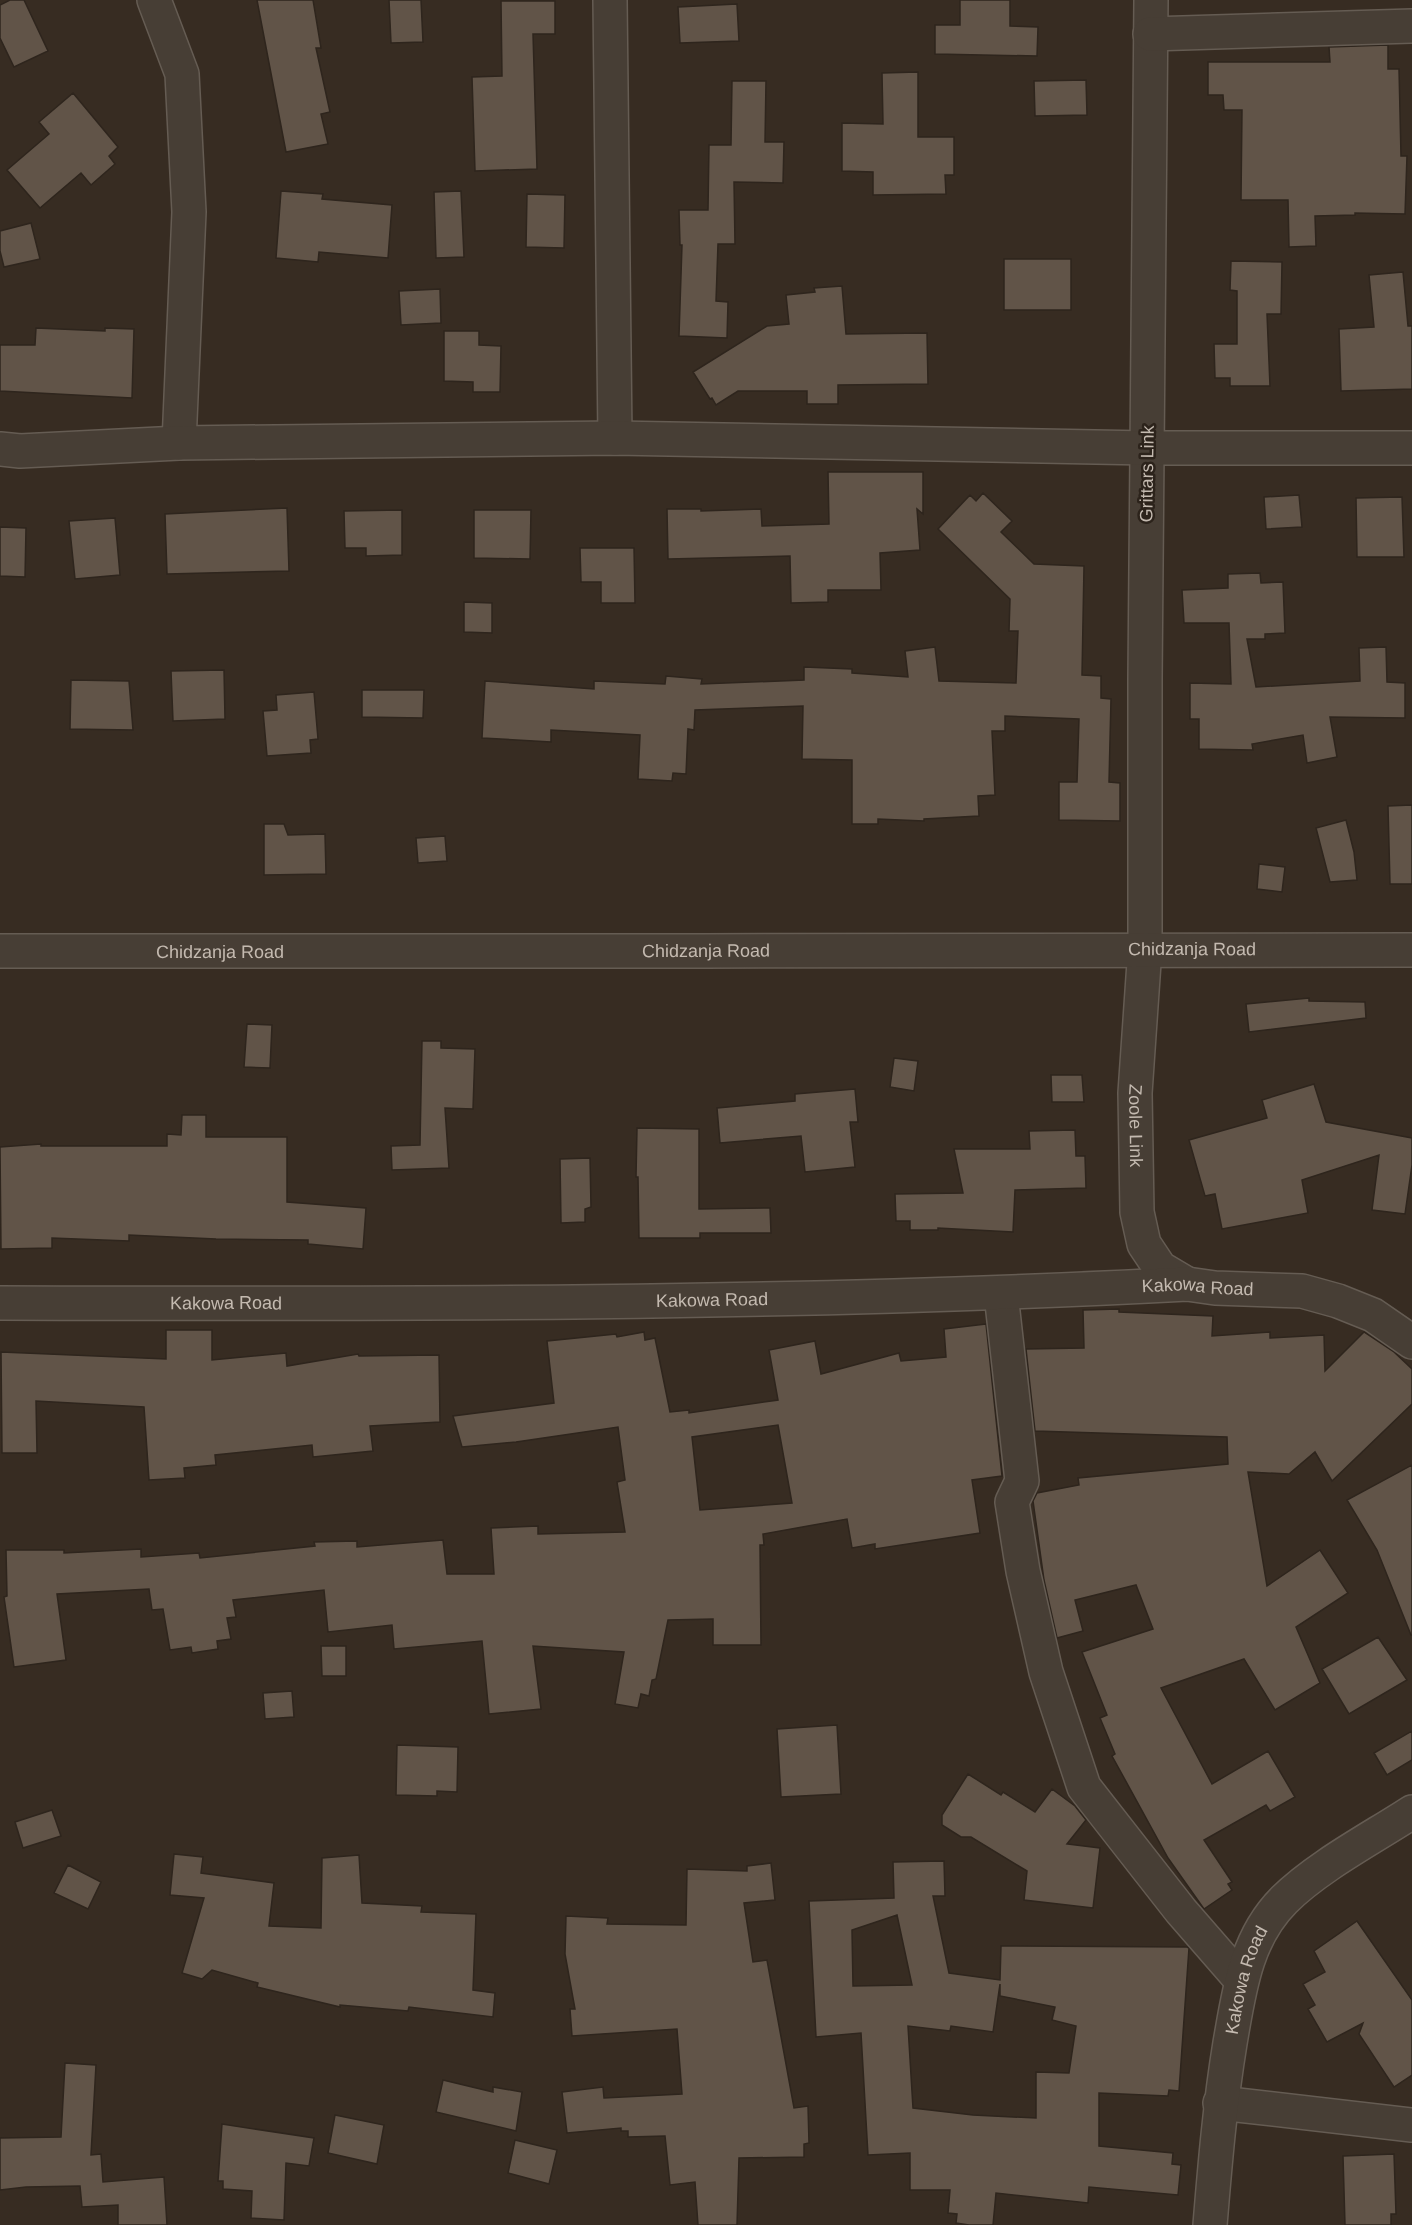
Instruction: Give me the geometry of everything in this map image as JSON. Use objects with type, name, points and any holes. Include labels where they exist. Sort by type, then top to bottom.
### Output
[{"type":"street","points":[[154,0],[182,74],[189,212],[179,443]]},
{"type":"street","points":[[609,0],[615,438]]},
{"type":"street","name":"Grittars Link","points":[[1144,948],[1144,679],[1151,0]]},
{"type":"street","points":[[1150,34],[1412,26]]},
{"type":"street","points":[[0,450],[179,443],[615,438],[1148,448],[1412,448]]},
{"type":"street","name":"Chidzanja Road","points":[[0,951],[230,953],[1144,948],[1412,950]]},
{"type":"street","name":"Zoole Link","points":[[1144,948],[1135,1093],[1137,1212],[1144,1244],[1160,1268],[1187,1284]]},
{"type":"street","name":"Kakowa Road","points":[[0,1303],[418,1304],[1001,1294],[1187,1284],[1215,1288],[1302,1291],[1373,1314],[1412,1342]]},
{"type":"street","points":[[1001,1294],[1022,1480],[1012,1502],[1023,1571],[1046,1672],[1084,1787],[1181,1911],[1241,1980]]},
{"type":"street","name":"Kakowa Road","points":[[1210,2225],[1220,2103],[1241,1980],[1251,1948],[1264,1924],[1283,1901],[1306,1880],[1412,1812]]},
{"type":"street","points":[[1220,2103],[1412,2125]]},
{"type":"building","points":[[10,0],[24,0],[48,51],[14,67],[0,38],[0,5]]},
{"type":"building","points":[[257,0],[313,0],[321,48],[316,48],[330,112],[321,114],[328,144],[286,152]]},
{"type":"building","points":[[389,0],[421,0],[423,42],[391,43]]},
{"type":"building","points":[[960,0],[1010,0],[1010,26],[1038,27],[1037,56],[935,54],[935,25],[960,25]]},
{"type":"building","points":[[501,1],[555,1],[555,34],[533,34],[537,169],[475,171],[472,77],[502,76]]},
{"type":"building","points":[[737,4],[739,41],[680,43],[678,7]]},
{"type":"building","points":[[1388,45],[1388,69],[1399,69],[1401,156],[1407,156],[1405,214],[1355,213],[1355,215],[1315,216],[1316,246],[1289,247],[1288,200],[1241,200],[1242,110],[1224,110],[1223,95],[1208,95],[1208,62],[1330,62],[1329,47]]},
{"type":"building","points":[[918,72],[918,137],[954,137],[954,175],[945,175],[946,194],[873,195],[873,172],[842,171],[842,123],[883,124],[882,73]]},
{"type":"building","points":[[1086,80],[1087,115],[1035,116],[1034,81]]},
{"type":"building","points":[[732,81],[766,81],[765,142],[784,142],[783,183],[734,182],[735,244],[718,244],[716,301],[728,302],[727,338],[679,336],[682,245],[680,245],[679,210],[708,210],[709,145],[731,145]]},
{"type":"building","points":[[73,93],[118,147],[109,156],[115,164],[91,185],[81,173],[40,208],[7,170],[49,134],[39,122]]},
{"type":"building","points":[[281,191],[323,194],[322,199],[392,205],[388,258],[319,252],[318,262],[276,258]]},
{"type":"building","points":[[461,191],[464,257],[436,258],[434,192]]},
{"type":"building","points":[[527,194],[565,195],[564,248],[526,247]]},
{"type":"building","points":[[31,223],[40,259],[4,267],[0,251],[0,231]]},
{"type":"building","points":[[1004,259],[1071,259],[1071,310],[1004,310]]},
{"type":"building","points":[[1231,261],[1282,262],[1281,314],[1267,314],[1270,386],[1230,386],[1230,378],[1215,378],[1214,344],[1237,344],[1237,291],[1230,290]]},
{"type":"building","points":[[1403,272],[1408,326],[1412,326],[1412,389],[1341,391],[1339,329],[1374,327],[1369,275]]},
{"type":"building","points":[[842,286],[846,334],[927,333],[928,384],[838,385],[838,404],[807,404],[807,391],[738,391],[716,405],[712,398],[710,399],[693,372],[767,326],[789,324],[786,295],[815,292],[814,288]]},
{"type":"building","points":[[440,289],[441,323],[401,325],[399,291]]},
{"type":"building","points":[[36,328],[105,331],[105,328],[134,329],[132,398],[0,391],[0,345],[35,345]]},
{"type":"building","points":[[444,331],[479,331],[479,345],[501,346],[500,392],[473,392],[473,382],[444,381]]},
{"type":"building","points":[[828,472],[923,472],[923,514],[917,509],[920,550],[880,553],[881,590],[828,590],[828,602],[791,603],[790,556],[668,559],[667,509],[701,509],[701,511],[761,509],[762,526],[829,524]]},
{"type":"building","points":[[983,493],[1012,521],[1001,532],[1034,564],[1084,566],[1082,675],[1101,676],[1101,698],[1111,699],[1109,782],[1120,783],[1120,821],[1059,820],[1059,782],[1077,782],[1079,719],[1005,716],[1005,731],[992,731],[995,795],[978,796],[979,816],[924,819],[924,821],[878,819],[878,824],[852,824],[852,760],[802,759],[803,706],[695,710],[694,730],[688,729],[686,774],[673,773],[672,781],[638,779],[640,735],[551,730],[551,742],[482,738],[485,681],[594,689],[594,681],[665,684],[666,676],[702,679],[701,684],[804,680],[804,667],[852,669],[852,673],[908,677],[905,651],[935,647],[939,681],[1016,683],[1018,631],[1009,631],[1010,599],[938,529],[970,495],[976,501]]},
{"type":"building","points":[[1299,495],[1302,527],[1266,529],[1264,497]]},
{"type":"building","points":[[1402,497],[1404,557],[1357,557],[1356,498]]},
{"type":"building","points":[[287,508],[289,571],[167,574],[165,514]]},
{"type":"building","points":[[402,510],[402,555],[366,556],[366,548],[345,548],[344,511]]},
{"type":"building","points":[[474,510],[531,510],[530,559],[474,558]]},
{"type":"building","points":[[115,518],[120,575],[75,579],[69,521]]},
{"type":"building","points":[[0,527],[26,528],[25,577],[0,576]]},
{"type":"building","points":[[580,548],[634,548],[635,603],[601,603],[601,582],[581,582]]},
{"type":"building","points":[[1260,573],[1261,583],[1283,582],[1285,633],[1265,634],[1265,639],[1247,639],[1256,687],[1360,681],[1359,648],[1386,647],[1387,682],[1405,683],[1405,718],[1330,717],[1337,757],[1307,763],[1303,735],[1252,744],[1253,750],[1199,749],[1199,719],[1190,719],[1190,683],[1231,684],[1229,623],[1184,623],[1182,590],[1228,588],[1228,574]]},
{"type":"building","points":[[464,602],[492,603],[492,633],[464,632]]},
{"type":"building","points":[[224,670],[225,719],[173,721],[171,671]]},
{"type":"building","points":[[71,680],[129,681],[133,730],[70,729]]},
{"type":"building","points":[[362,690],[424,690],[423,718],[362,717]]},
{"type":"building","points":[[314,692],[318,739],[310,740],[311,753],[267,756],[263,711],[277,710],[276,695]]},
{"type":"building","points":[[1412,805],[1412,884],[1390,884],[1388,806]]},
{"type":"building","points":[[1346,820],[1354,852],[1357,880],[1330,882],[1316,828]]},
{"type":"building","points":[[264,824],[284,824],[288,835],[325,834],[326,874],[264,875]]},
{"type":"building","points":[[445,836],[447,861],[418,863],[416,838]]},
{"type":"building","points":[[1259,864],[1285,867],[1282,892],[1257,889]]},
{"type":"building","points":[[1309,998],[1309,1001],[1365,1002],[1366,1018],[1249,1032],[1246,1004]]},
{"type":"building","points":[[247,1024],[272,1025],[270,1068],[244,1067]]},
{"type":"building","points":[[422,1041],[441,1041],[441,1048],[475,1049],[473,1109],[445,1108],[449,1168],[392,1170],[391,1146],[420,1145]]},
{"type":"building","points":[[894,1058],[918,1061],[914,1091],[890,1087]]},
{"type":"building","points":[[1051,1075],[1082,1075],[1084,1102],[1052,1102]]},
{"type":"building","points":[[1314,1084],[1326,1122],[1412,1138],[1412,1165],[1405,1214],[1372,1210],[1379,1155],[1302,1180],[1308,1213],[1222,1229],[1215,1194],[1205,1196],[1189,1140],[1267,1118],[1262,1100]]},
{"type":"building","points":[[855,1089],[858,1122],[850,1122],[855,1167],[805,1172],[801,1136],[720,1143],[717,1108],[795,1101],[795,1094]]},
{"type":"building","points":[[182,1115],[206,1115],[206,1137],[287,1137],[287,1202],[366,1208],[363,1249],[308,1244],[308,1240],[129,1235],[129,1241],[52,1238],[52,1248],[1,1249],[0,1147],[41,1144],[41,1146],[167,1146],[167,1134],[181,1135]]},
{"type":"building","points":[[637,1128],[699,1129],[699,1209],[770,1208],[771,1233],[700,1233],[700,1238],[639,1238],[638,1177],[636,1177]]},
{"type":"building","points":[[1075,1130],[1076,1156],[1085,1156],[1086,1188],[1015,1190],[1013,1232],[938,1228],[938,1230],[910,1230],[910,1221],[896,1221],[895,1194],[963,1193],[954,1149],[1030,1149],[1029,1131]]},
{"type":"building","points":[[590,1158],[591,1207],[585,1209],[585,1222],[561,1223],[560,1159]]},
{"type":"building","points":[[1119,1309],[1119,1312],[1213,1316],[1212,1336],[1270,1332],[1270,1338],[1324,1335],[1325,1371],[1364,1332],[1394,1352],[1412,1369],[1412,1404],[1332,1481],[1315,1452],[1289,1474],[1248,1472],[1267,1586],[1320,1550],[1348,1593],[1296,1627],[1320,1683],[1275,1710],[1244,1659],[1161,1688],[1212,1784],[1268,1751],[1295,1797],[1270,1811],[1266,1805],[1204,1840],[1232,1882],[1228,1884],[1232,1890],[1204,1909],[1168,1858],[1112,1756],[1115,1754],[1100,1718],[1107,1715],[1082,1652],[1153,1629],[1136,1585],[1075,1600],[1083,1631],[1057,1638],[1044,1580],[1033,1501],[1037,1493],[1079,1485],[1078,1478],[1228,1464],[1227,1437],[1035,1431],[1026,1349],[1084,1348],[1083,1310]]},
{"type":"building","points":[[986,1324],[1002,1476],[972,1480],[980,1533],[875,1549],[875,1544],[852,1548],[847,1519],[763,1534],[764,1545],[760,1545],[761,1645],[713,1645],[713,1619],[668,1620],[656,1679],[652,1680],[649,1696],[641,1694],[638,1708],[615,1704],[624,1652],[533,1646],[541,1709],[489,1714],[482,1641],[394,1649],[392,1625],[328,1632],[324,1590],[233,1600],[236,1617],[227,1618],[231,1639],[217,1641],[218,1649],[192,1653],[191,1647],[170,1650],[163,1609],[152,1610],[149,1589],[57,1594],[66,1660],[14,1667],[4,1597],[7,1596],[6,1550],[64,1550],[64,1553],[141,1549],[141,1557],[199,1553],[200,1558],[315,1546],[314,1542],[357,1541],[357,1547],[443,1540],[447,1574],[494,1574],[491,1528],[538,1526],[538,1534],[625,1532],[617,1482],[625,1480],[618,1427],[516,1442],[462,1447],[453,1416],[554,1403],[547,1341],[616,1334],[617,1337],[644,1332],[645,1340],[655,1338],[670,1412],[689,1410],[689,1413],[778,1400],[769,1350],[815,1341],[821,1374],[899,1353],[901,1361],[946,1357],[944,1329]],"holes":[[[778,1425],[792,1503],[700,1510],[692,1437]]]},
{"type":"building","points":[[166,1330],[212,1330],[212,1360],[286,1353],[287,1366],[358,1354],[359,1356],[439,1355],[440,1422],[370,1426],[373,1451],[313,1457],[312,1445],[215,1455],[216,1465],[184,1468],[185,1478],[149,1480],[144,1407],[36,1401],[37,1453],[2,1453],[1,1352],[166,1359]]},
{"type":"building","points":[[1412,1465],[1411,1635],[1377,1550],[1347,1500]]},
{"type":"building","points":[[1378,1637],[1407,1680],[1349,1714],[1322,1669]]},
{"type":"building","points":[[321,1646],[346,1646],[346,1676],[322,1676]]},
{"type":"building","points":[[292,1691],[294,1717],[265,1719],[263,1693]]},
{"type":"building","points":[[837,1725],[841,1794],[781,1797],[777,1729]]},
{"type":"building","points":[[1412,1731],[1412,1760],[1387,1775],[1374,1753]]},
{"type":"building","points":[[397,1745],[458,1747],[457,1792],[437,1791],[437,1796],[396,1795]]},
{"type":"building","points":[[968,1774],[1001,1795],[1003,1792],[1035,1812],[1052,1789],[1075,1806],[1086,1820],[1067,1844],[1100,1848],[1093,1908],[1024,1900],[1027,1871],[971,1837],[961,1837],[942,1825],[942,1815]]},
{"type":"building","points":[[52,1810],[61,1836],[23,1848],[15,1822]]},
{"type":"building","points":[[174,1854],[203,1857],[201,1873],[274,1883],[269,1926],[321,1928],[322,1858],[359,1855],[362,1903],[422,1906],[421,1912],[476,1914],[473,1990],[495,1993],[493,2017],[409,2007],[408,2011],[340,2005],[340,2007],[257,1987],[258,1983],[212,1970],[202,1979],[182,1973],[204,1898],[170,1895]]},
{"type":"building","points":[[944,1861],[945,1896],[933,1896],[949,1973],[1000,1980],[1001,1946],[1189,1948],[1179,2091],[1169,2090],[1168,2096],[1099,2093],[1099,2146],[1173,2153],[1172,2164],[1181,2165],[1178,2195],[1089,2187],[1088,2203],[996,2193],[993,2225],[969,2225],[956,2223],[957,2214],[948,2213],[950,2190],[910,2190],[910,2153],[868,2155],[861,2033],[816,2037],[809,1901],[894,1898],[893,1862]],"holes":[[[897,1915],[912,1985],[853,1986],[852,1930]],[[1000,1984],[1000,1996],[1055,2007],[1052,2020],[1076,2026],[1069,2073],[1036,2072],[1036,2118],[973,2115],[913,2108],[908,2026],[950,2031],[951,2026],[993,2032]]]},
{"type":"building","points":[[771,1863],[775,1900],[744,1903],[753,1962],[767,1960],[794,2108],[808,2106],[809,2143],[804,2144],[804,2157],[739,2158],[737,2225],[698,2225],[695,2182],[670,2185],[665,2136],[628,2137],[628,2131],[621,2131],[621,2128],[567,2133],[562,2092],[603,2087],[604,2098],[682,2094],[677,2029],[572,2036],[570,2009],[575,2009],[565,1954],[566,1916],[608,1918],[607,1924],[686,1925],[687,1869],[747,1871],[747,1866]]},
{"type":"building","points":[[68,1865],[101,1882],[88,1909],[54,1893]]},
{"type":"building","points":[[1357,1921],[1412,2000],[1412,2075],[1394,2087],[1359,2034],[1363,2023],[1327,2042],[1308,2009],[1315,2005],[1303,1984],[1325,1972],[1314,1951]]},
{"type":"building","points":[[65,2063],[96,2065],[91,2155],[101,2154],[103,2182],[164,2177],[167,2225],[118,2225],[118,2205],[82,2207],[80,2186],[0,2190],[0,2138],[61,2137]]},
{"type":"building","points":[[443,2080],[493,2092],[493,2087],[522,2092],[516,2131],[436,2112]]},
{"type":"building","points":[[335,2115],[384,2125],[377,2164],[328,2153]]},
{"type":"building","points":[[222,2124],[314,2138],[309,2166],[286,2163],[284,2220],[251,2218],[252,2191],[223,2189],[223,2181],[218,2181]]},
{"type":"building","points":[[515,2140],[557,2150],[549,2184],[508,2173]]},
{"type":"building","points":[[1394,2154],[1396,2214],[1391,2214],[1391,2225],[1345,2225],[1343,2156]]}]
